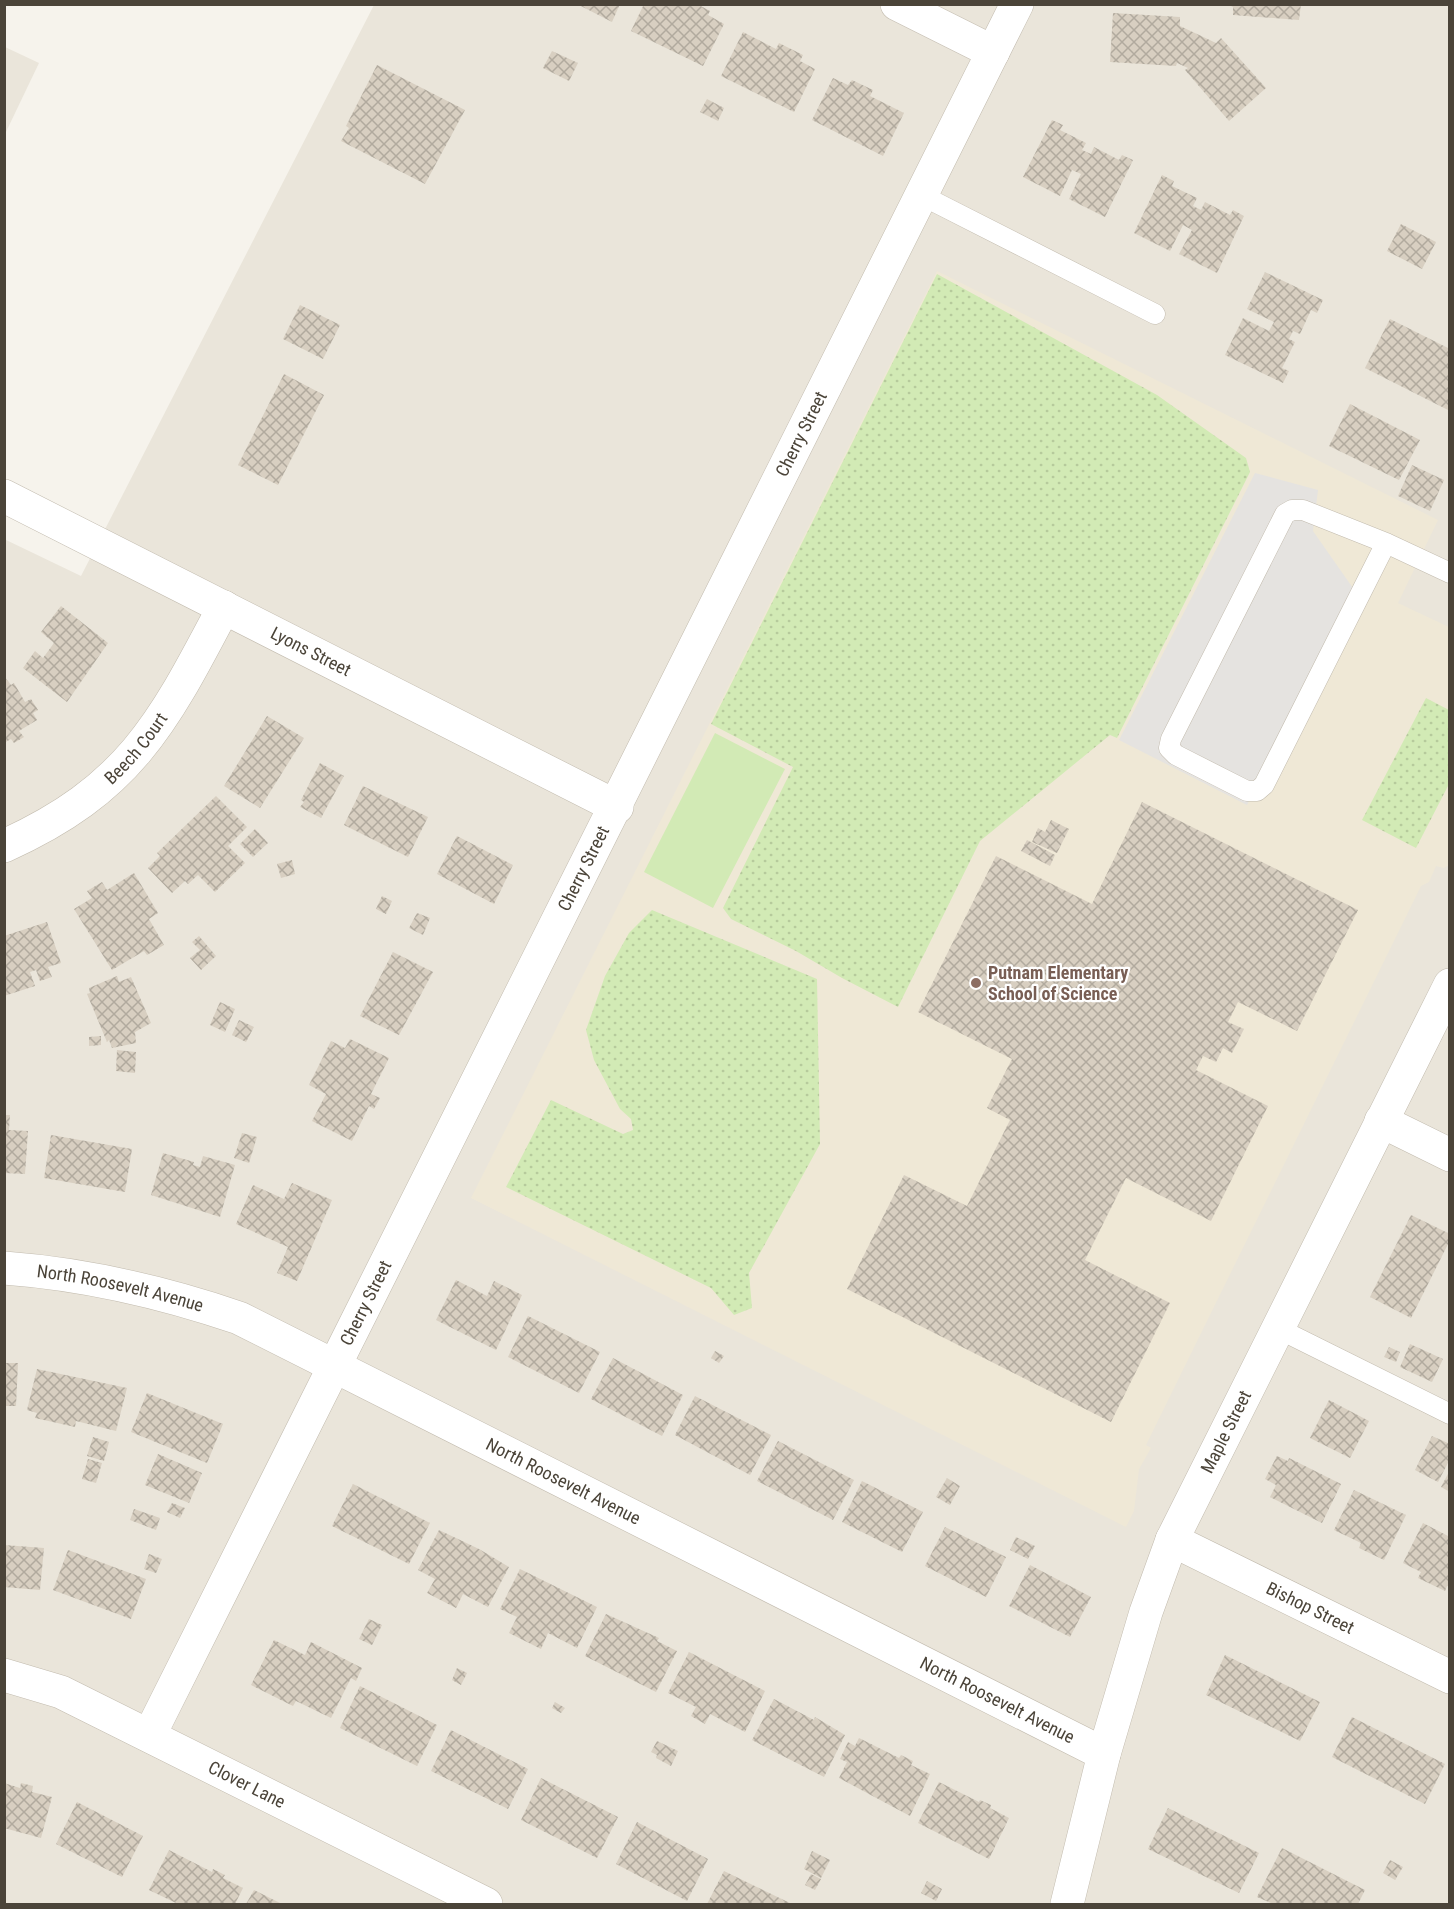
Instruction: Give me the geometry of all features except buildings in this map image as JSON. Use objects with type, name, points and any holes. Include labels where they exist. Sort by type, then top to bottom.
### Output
[{"type":"street","points":[[897,4],[993,52]]},
{"type":"street","name":"Cherry Street","points":[[150,1734],[336,1368],[1017,4]]},
{"type":"street","name":"Lyons Street","points":[[4,496],[617,807]]},
{"type":"street","name":"Beech Court","points":[[4,846],[58,819],[86,801],[134,756],[173,703],[224,607]]},
{"type":"street","name":"Maple Street","points":[[1076,1901],[1104,1754],[1146,1612],[1172,1540],[1449,985]]},
{"type":"street","points":[[1381,1121],[1449,1155]]},
{"type":"street","name":"North Roosevelt Avenue","points":[[4,1268],[41,1271],[142,1288],[239,1318],[1104,1754]]},
{"type":"street","name":"Bishop Street","points":[[1172,1540],[1449,1677]]},
{"type":"street","name":"Clover Lane","points":[[4,1675],[61,1692],[150,1734],[486,1905]]},
{"type":"lane","points":[[921,195],[1155,314]]},
{"type":"lane","points":[[1386,543],[1264,785],[1257,791],[1247,791],[1176,755],[1170,748],[1171,739],[1284,514],[1292,510],[1304,510],[1386,543],[1449,573]]},
{"type":"lane","points":[[1277,1328],[1449,1413]]},
{"type":"shaded area","points":[[374,5],[1449,5],[1449,1904],[5,1904],[4,539],[81,576]]},
{"type":"shaded area","points":[[5,47],[39,63],[5,134]]},
{"type":"shaded area","name":"Putnam Elementary School of Science","points":[[937,271],[1438,520],[1398,603],[1449,627],[1449,865],[1444,868],[1436,866],[1429,882],[1421,886],[1146,1445],[1151,1448],[1139,1469],[1134,1511],[1126,1527],[471,1198]]},
{"type":"shaded area","points":[[1255,473],[1318,490],[1313,531],[1355,591],[1247,805],[1119,740]]},
{"type":"green space","points":[[937,274],[1157,395],[1246,458],[1250,472],[1117,738],[1110,735],[980,841],[898,1007],[796,951],[731,919],[723,908],[793,767],[711,724]]},
{"type":"green space","points":[[1426,698],[1449,710],[1449,784],[1416,848],[1362,820]]},
{"type":"green space","points":[[715,733],[785,769],[713,908],[644,872]]},
{"type":"green space","points":[[652,910],[817,979],[820,1144],[749,1273],[752,1308],[734,1315],[711,1288],[506,1187],[551,1100],[623,1134],[633,1130],[631,1119],[620,1109],[594,1060],[586,1030],[605,976],[629,933]]},
{"type":"place","name":"Putnam Elementary School of Science","points":[[976,983]]}]
